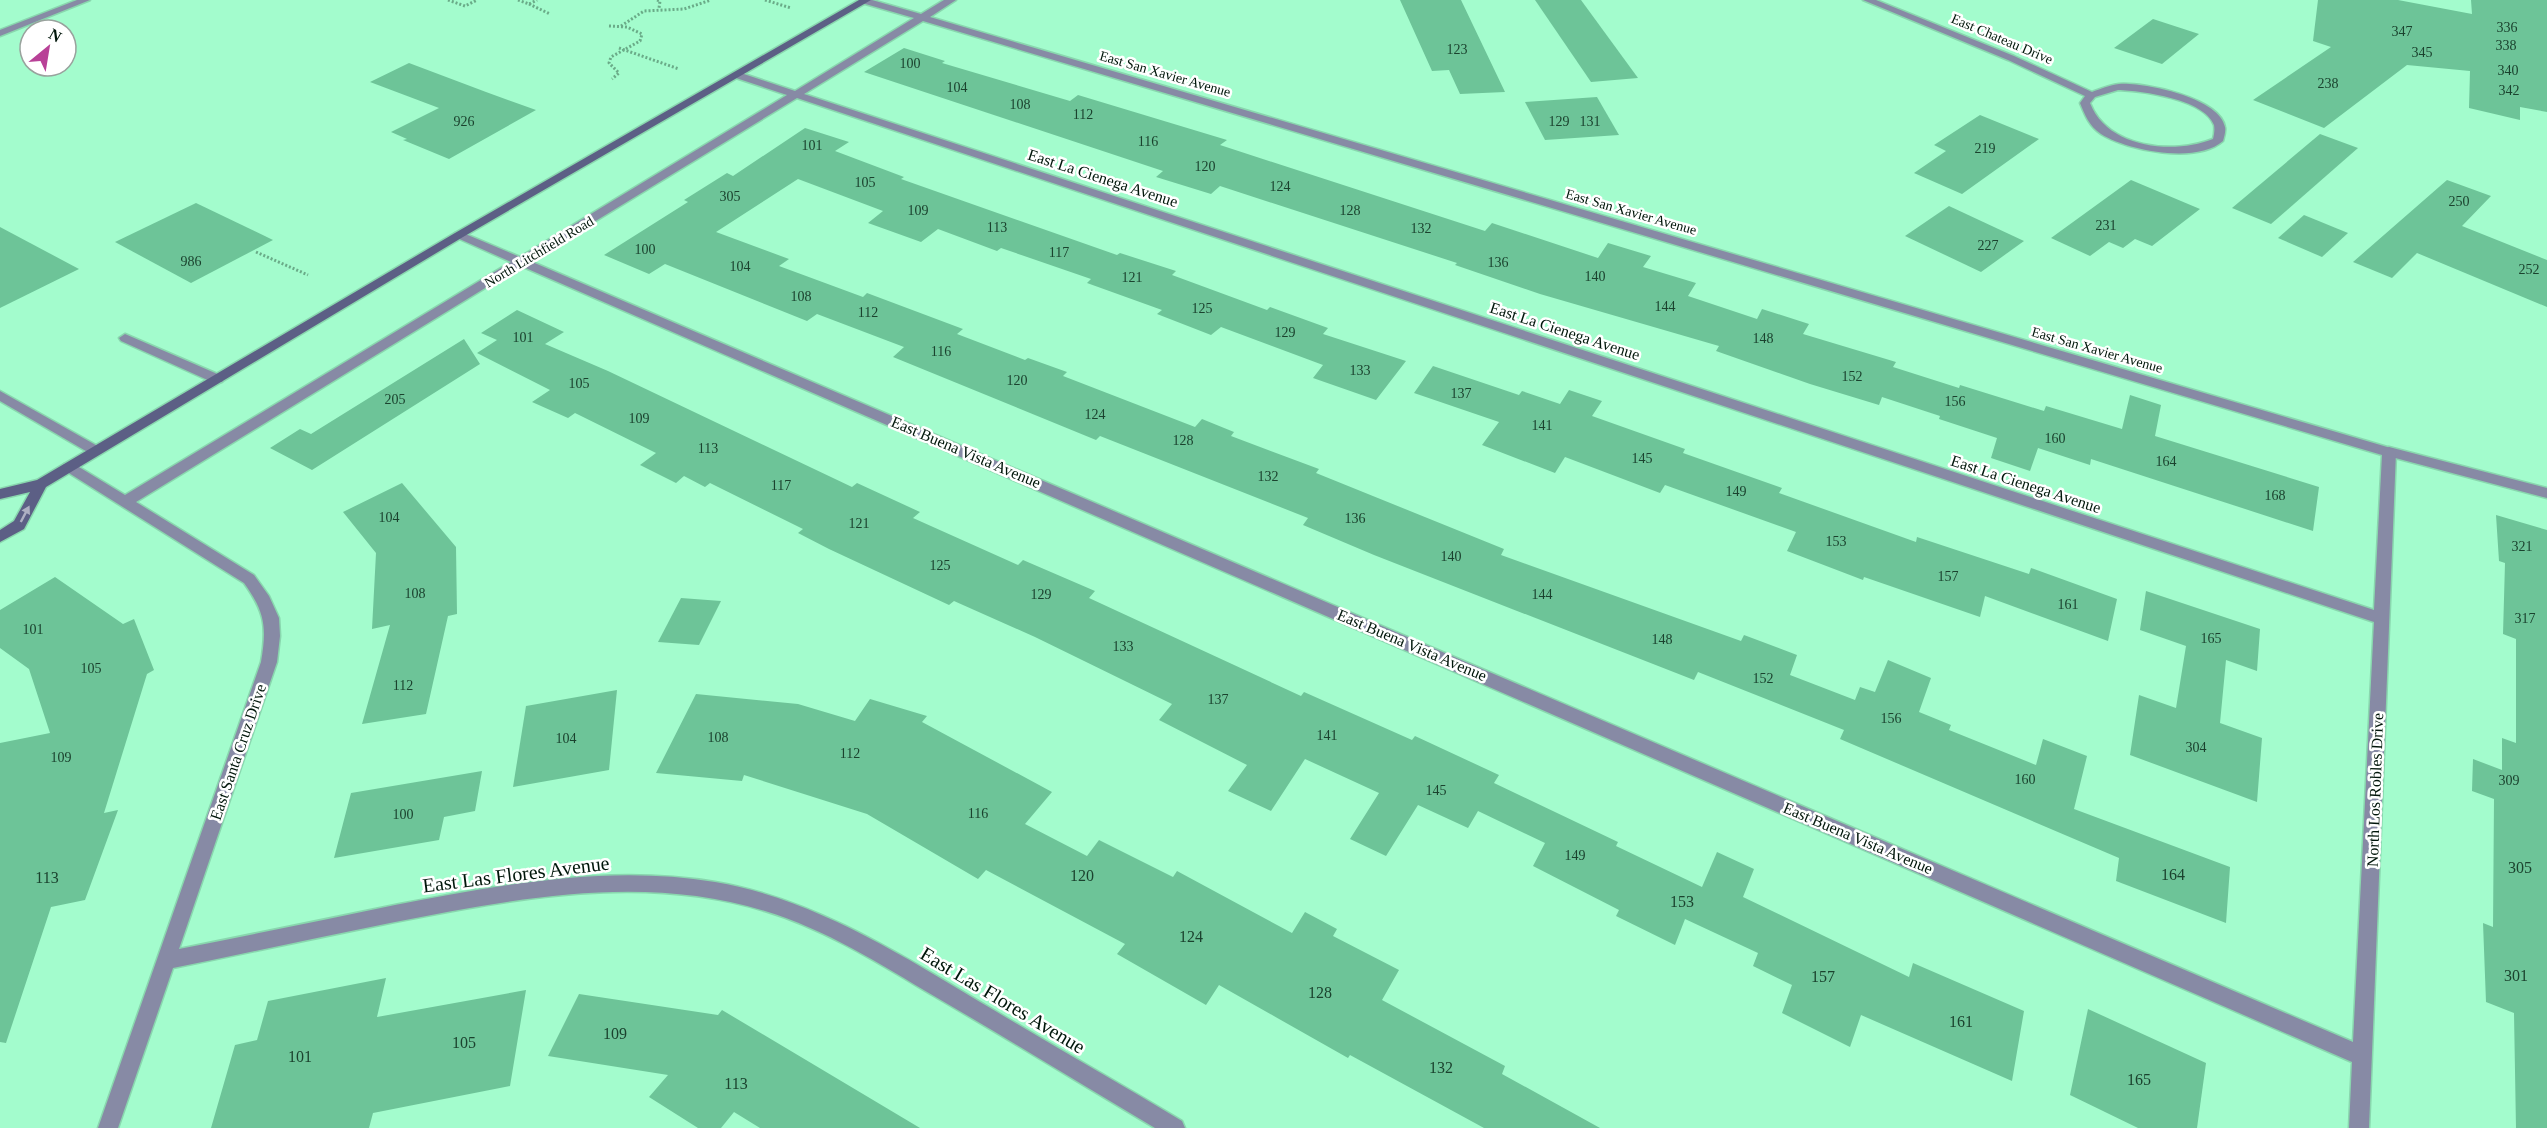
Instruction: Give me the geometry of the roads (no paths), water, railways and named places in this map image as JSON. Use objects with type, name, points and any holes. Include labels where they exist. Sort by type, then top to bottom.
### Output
[{"type":"main road","points":[[0,494],[41,484],[459,235],[865,1]]},
{"type":"main road","points":[[0,537],[19,525],[41,484]]},
{"type":"street","points":[[0,33],[85,0]]},
{"type":"street","name":"North Litchfield Road","points":[[125,502],[951,0]]},
{"type":"street","name":"East Chateau Drive","points":[[1868,0],[2011,58],[2091,95]]},
{"type":"street","name":"East San Xavier Avenue","points":[[865,1],[2389,452],[2547,493]]},
{"type":"street","name":"East La Cienega Avenue","points":[[737,75],[2382,619]]},
{"type":"street","points":[[2127,87],[2178,96],[2210,113],[2219,123],[2222,133],[2218,141],[2193,151],[2151,148],[2128,142],[2094,123],[2086,113],[2085,103],[2091,95],[2102,90],[2127,87]]},
{"type":"street","name":"East Buena Vista Avenue","points":[[459,235],[524,261],[2364,1057]]},
{"type":"street","points":[[125,338],[217,379]]},
{"type":"street","points":[[0,395],[96,451]]},
{"type":"street","name":"North Los Robles Drive","points":[[2359,1128],[2364,1057],[2389,452]]},
{"type":"street","name":"East Santa Cruz Drive","points":[[69,467],[249,579],[263,597],[273,618],[269,662],[108,1128]]},
{"type":"street","name":"East Las Flores Avenue","points":[[167,960],[462,901],[565,886],[641,882],[707,889],[762,901],[821,922],[891,960],[1175,1128]]}]
